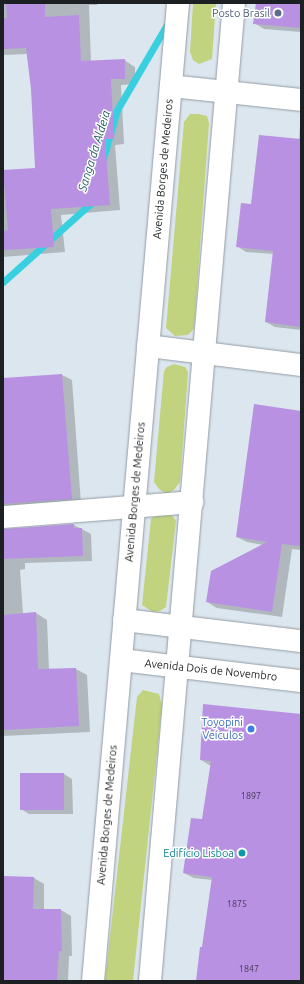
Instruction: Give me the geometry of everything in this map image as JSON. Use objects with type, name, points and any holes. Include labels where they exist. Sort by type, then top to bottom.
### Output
[{"type":"main road","name":"Avenida Borges de Medeiros","points":[[93,981],[178,3]]},
{"type":"main road","points":[[150,981],[234,3]]},
{"type":"main road","points":[[170,86],[301,100]]},
{"type":"main road","points":[[148,346],[301,365]]},
{"type":"main road","points":[[3,517],[192,502]]},
{"type":"main road","points":[[124,620],[301,641]]},
{"type":"main road","name":"Avenida Dois de Novembro","points":[[121,660],[301,680]]},
{"type":"green space","points":[[193,3],[216,3],[212,59],[199,64],[193,60],[190,52]]},
{"type":"green space","points":[[190,114],[207,116],[209,123],[194,329],[188,335],[175,336],[166,328],[184,122]]},
{"type":"green space","points":[[174,364],[185,367],[188,372],[180,482],[174,490],[166,494],[159,489],[154,482],[164,371],[167,367]]},
{"type":"green space","points":[[164,513],[172,515],[176,521],[166,607],[160,611],[153,612],[142,605],[151,519],[156,514]]},
{"type":"green space","points":[[143,690],[159,694],[162,705],[133,981],[105,981],[137,697]]},
{"type":"building","points":[[6,3],[45,3],[45,17],[79,15],[81,61],[125,59],[125,79],[111,79],[114,139],[105,139],[110,205],[51,209],[54,247],[3,250],[3,231],[8,230],[3,170],[35,168],[31,89],[26,48],[4,49],[3,18],[7,18]]},
{"type":"building","name":"Posto Brasil","points":[[256,3],[301,3],[301,28],[253,24]]},
{"type":"building","points":[[259,135],[301,139],[301,327],[265,322],[273,251],[236,247],[241,203],[251,204]]},
{"type":"building","points":[[62,374],[72,499],[3,504],[3,378]]},
{"type":"building","points":[[254,404],[301,411],[301,546],[282,544],[272,612],[206,602],[211,571],[267,542],[236,537]]},
{"type":"building","points":[[74,524],[74,528],[82,528],[83,556],[3,559],[3,529]]},
{"type":"building","points":[[36,612],[38,669],[76,668],[79,726],[3,730],[3,615]]},
{"type":"building","points":[[203,704],[301,714],[301,981],[196,981],[200,947],[202,947],[212,877],[183,873],[191,818],[202,819],[211,761],[200,760]]},
{"type":"building","points":[[20,773],[64,773],[64,810],[20,810]]},
{"type":"building","points":[[3,876],[34,877],[33,909],[61,909],[62,951],[59,951],[57,981],[3,981]]},
{"type":"waterway","name":"Sanga da Aldeia","points":[[103,159],[117,110],[169,21]]},
{"type":"waterway","name":"Sanga da Aldeia","points":[[3,282],[90,204],[91,199]]},
{"type":"place","name":"Posto Brasil","points":[[278,13]]},
{"type":"place","name":"Toyopini Veículos","points":[[251,729]]},
{"type":"place","name":"Edifício Lisboa","points":[[242,853]]}]
